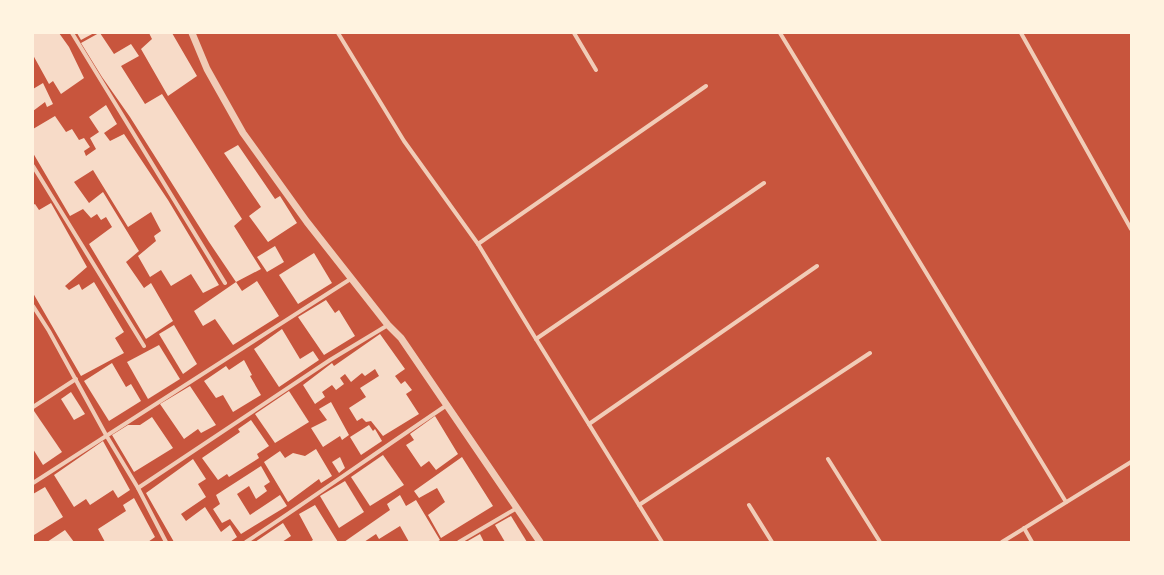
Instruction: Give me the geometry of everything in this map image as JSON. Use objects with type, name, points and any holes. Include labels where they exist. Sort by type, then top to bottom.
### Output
[{"type":"street","points":[[72,33],[225,283]]},
{"type":"street","points":[[192,33],[207,69],[243,133],[307,222],[388,324],[401,338],[540,542]]},
{"type":"street","points":[[338,33],[404,141],[478,244],[662,542]]},
{"type":"street","points":[[574,33],[596,70]]},
{"type":"street","points":[[780,33],[1066,502]]},
{"type":"street","points":[[1021,33],[1131,229]]},
{"type":"street","points":[[478,244],[706,86]]},
{"type":"street","points":[[33,166],[144,346]]},
{"type":"street","points":[[536,339],[764,183]]},
{"type":"street","points":[[589,424],[817,266]]},
{"type":"street","points":[[33,483],[352,278]]},
{"type":"street","points":[[33,306],[49,331],[106,435],[138,488],[164,541]]},
{"type":"street","points":[[138,488],[324,364],[388,324]]},
{"type":"street","points":[[639,505],[870,353]]},
{"type":"street","points":[[33,407],[76,379]]},
{"type":"street","points":[[246,542],[447,405]]},
{"type":"street","points":[[828,459],[880,542]]},
{"type":"street","points":[[1002,542],[1131,462]]},
{"type":"street","points":[[749,505],[772,542]]},
{"type":"street","points":[[459,542],[517,508]]},
{"type":"street","points":[[1024,528],[1032,542]]},
{"type":"building","points":[[33,33],[59,33],[69,47],[84,78],[61,94],[53,81],[49,84],[33,55]]},
{"type":"building","points":[[77,33],[94,33],[81,40]]},
{"type":"building","points":[[99,33],[114,54],[131,44],[139,56],[121,66],[145,104],[162,94],[242,219],[234,226],[261,269],[236,282],[81,43]]},
{"type":"building","points":[[149,33],[172,33],[197,76],[168,96],[141,49],[152,39]]},
{"type":"building","points":[[43,83],[53,104],[47,107],[45,102],[33,111],[33,89]]},
{"type":"building","points":[[106,105],[117,124],[104,133],[110,141],[124,134],[168,200],[219,285],[203,293],[191,274],[171,286],[161,270],[150,277],[138,256],[156,241],[154,236],[161,231],[151,212],[128,227],[93,170],[74,182],[89,203],[103,192],[139,251],[126,262],[144,288],[151,283],[173,321],[146,339],[89,244],[112,227],[106,217],[101,220],[97,214],[91,218],[83,209],[70,216],[33,153],[33,129],[55,116],[66,132],[72,129],[79,140],[84,138],[90,147],[84,151],[86,156],[96,149],[90,138],[99,132],[89,117]]},
{"type":"building","points":[[238,145],[275,199],[280,196],[297,223],[268,242],[249,216],[261,207],[224,153]]},
{"type":"building","points":[[51,203],[87,267],[65,286],[69,290],[79,284],[82,290],[94,282],[124,332],[115,338],[124,353],[81,376],[33,293],[33,205],[35,204],[39,210]]},
{"type":"building","points":[[275,246],[284,262],[267,272],[257,257]]},
{"type":"building","points":[[314,253],[332,283],[298,304],[279,275]]},
{"type":"building","points":[[257,281],[279,316],[233,345],[215,319],[203,326],[194,311],[236,282],[242,291]]},
{"type":"building","points":[[326,300],[335,313],[339,310],[355,336],[324,355],[298,317]]},
{"type":"building","points":[[174,325],[197,364],[183,374],[159,334]]},
{"type":"building","points":[[282,329],[300,359],[313,351],[319,360],[279,387],[254,349]]},
{"type":"building","points":[[380,334],[405,369],[395,376],[401,384],[405,381],[412,390],[406,394],[419,414],[383,436],[371,421],[366,422],[362,418],[357,421],[349,408],[366,397],[360,388],[379,376],[375,369],[365,376],[362,373],[351,382],[345,374],[340,378],[344,384],[336,390],[332,385],[322,392],[325,397],[315,404],[303,385],[332,363],[334,366]]},
{"type":"building","points":[[159,345],[180,379],[148,399],[127,362]]},
{"type":"building","points":[[244,360],[252,375],[250,376],[261,395],[233,412],[223,395],[216,398],[204,381],[226,366],[229,370]]},
{"type":"building","points":[[112,363],[126,387],[131,384],[141,401],[109,421],[84,381]]},
{"type":"building","points":[[190,386],[216,425],[201,433],[198,429],[184,439],[160,404]]},
{"type":"building","points":[[289,391],[309,422],[275,443],[255,414]]},
{"type":"building","points":[[71,392],[85,414],[74,420],[61,399]]},
{"type":"building","points":[[331,402],[349,435],[342,440],[340,436],[323,447],[311,428],[327,420],[319,409]]},
{"type":"building","points":[[34,411],[62,452],[43,465],[33,449]]},
{"type":"building","points":[[435,416],[458,454],[436,470],[429,461],[421,467],[406,445],[414,440],[410,434]]},
{"type":"building","points":[[152,417],[173,448],[134,472],[112,435],[128,425],[140,425]]},
{"type":"building","points":[[251,420],[269,446],[257,454],[259,458],[229,477],[227,474],[218,480],[202,458],[240,432],[238,429]]},
{"type":"building","points":[[369,425],[373,431],[375,429],[382,441],[361,455],[350,437]]},
{"type":"building","points":[[103,441],[130,490],[118,498],[113,490],[90,505],[86,499],[74,507],[54,475]]},
{"type":"building","points":[[316,449],[332,476],[321,483],[319,479],[288,502],[264,462],[280,451],[285,458],[293,453],[305,456]]},
{"type":"building","points":[[383,455],[404,485],[370,506],[351,477]]},
{"type":"building","points":[[340,457],[345,468],[339,473],[332,462]]},
{"type":"building","points":[[462,457],[493,506],[441,538],[428,515],[445,502],[437,488],[419,498],[414,491]]},
{"type":"building","points":[[193,459],[206,479],[198,484],[206,497],[181,514],[186,521],[205,507],[221,532],[230,525],[237,537],[230,542],[174,542],[146,493]]},
{"type":"building","points":[[261,466],[270,482],[264,486],[267,491],[256,499],[249,486],[237,494],[250,515],[280,495],[287,506],[241,534],[230,519],[222,523],[213,509],[220,504],[216,495]]},
{"type":"building","points":[[345,481],[364,512],[339,528],[320,496]]},
{"type":"building","points":[[45,487],[63,517],[34,535],[33,494]]},
{"type":"building","points":[[400,495],[406,506],[416,500],[440,540],[437,542],[409,542],[400,526],[379,539],[376,534],[364,542],[344,542],[390,510],[387,504]]},
{"type":"building","points":[[134,498],[155,537],[148,542],[105,542],[98,529],[126,511],[123,505]]},
{"type":"building","points":[[315,505],[338,542],[310,542],[313,540],[299,514]]},
{"type":"building","points":[[511,516],[527,542],[505,542],[495,525]]},
{"type":"building","points":[[283,523],[291,536],[282,542],[255,542]]},
{"type":"building","points":[[65,530],[74,542],[47,542]]},
{"type":"building","points":[[480,534],[484,542],[466,542]]}]
